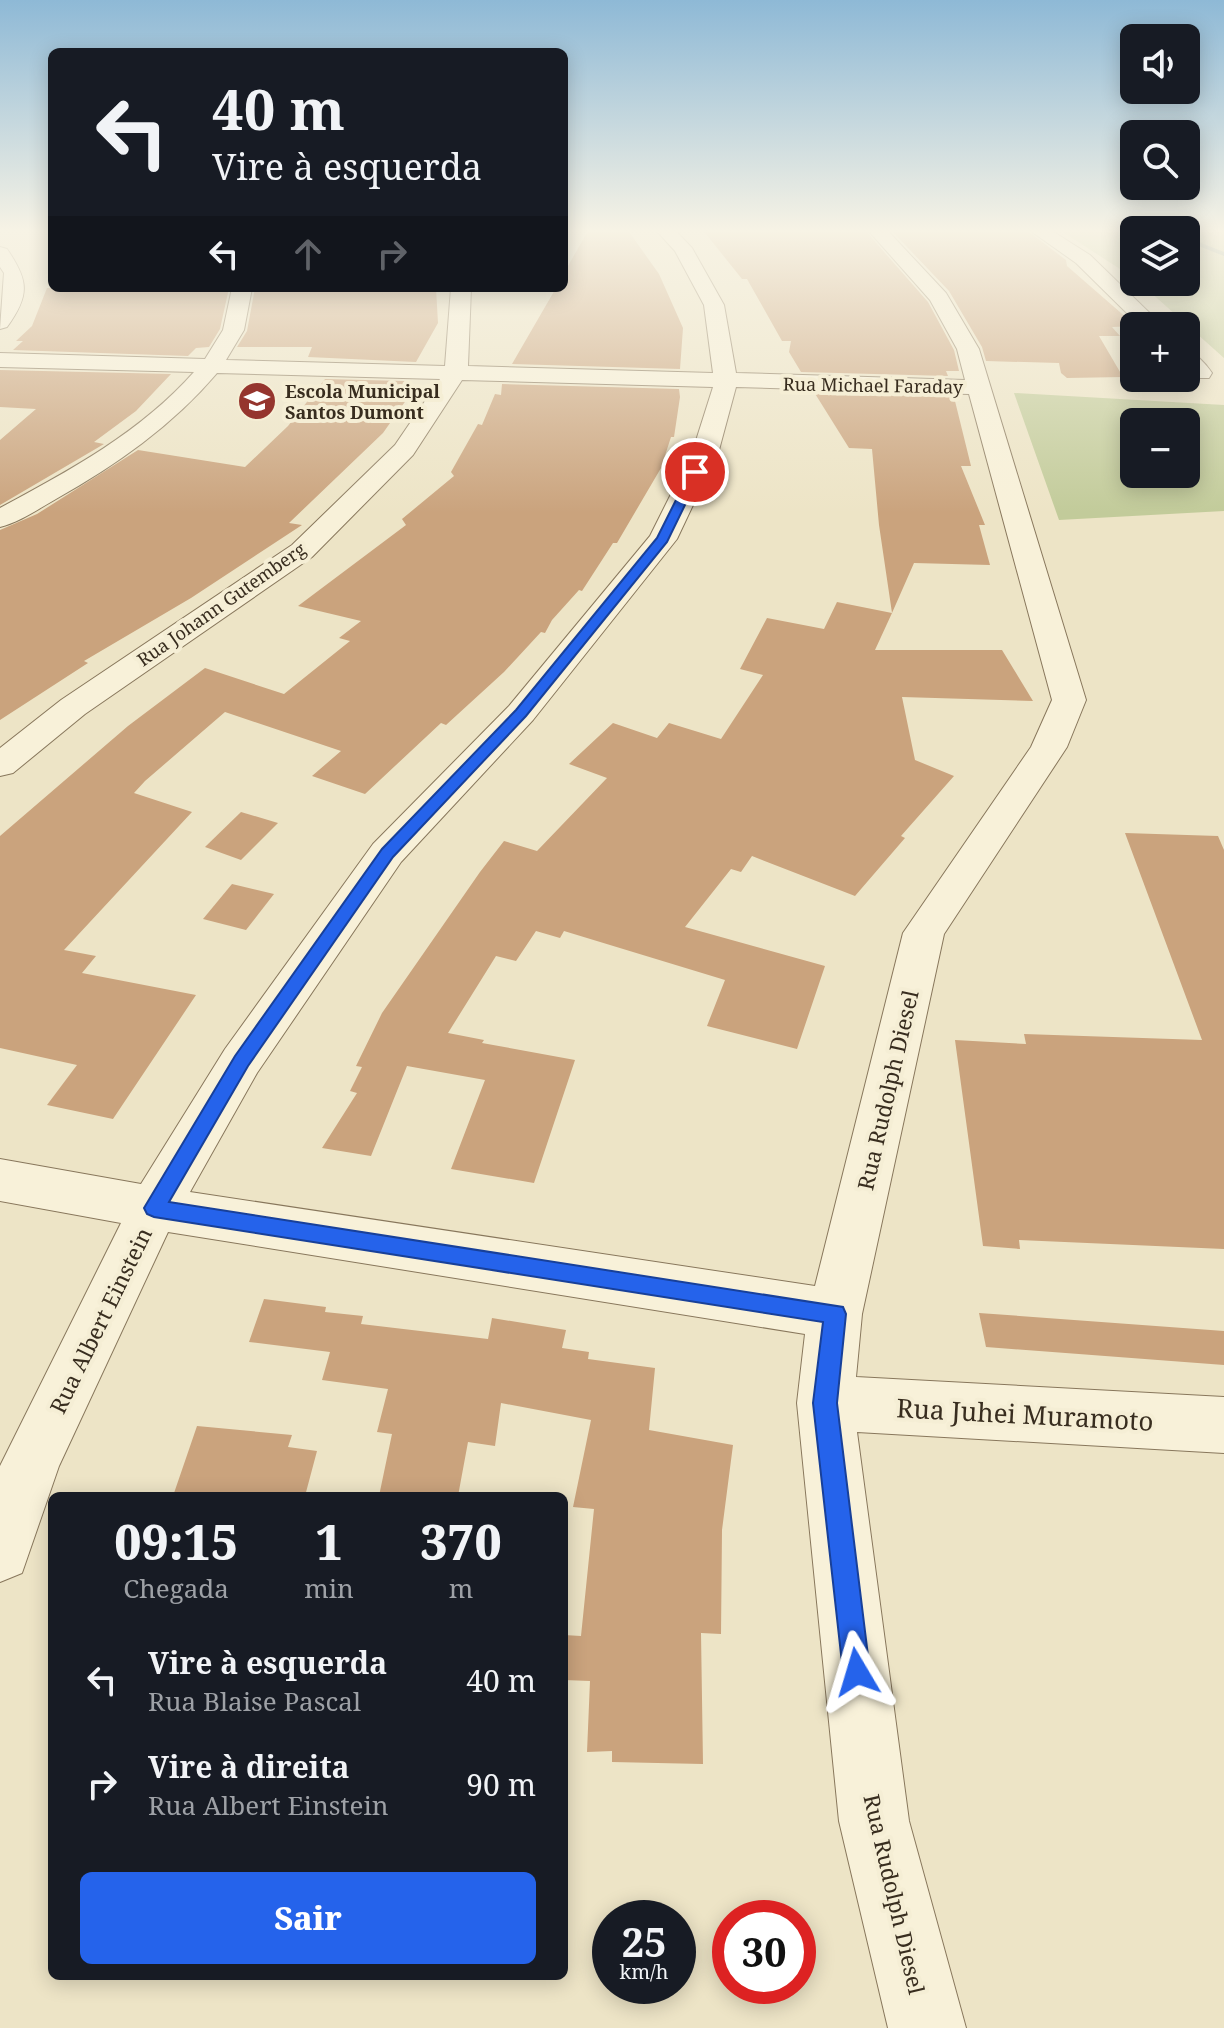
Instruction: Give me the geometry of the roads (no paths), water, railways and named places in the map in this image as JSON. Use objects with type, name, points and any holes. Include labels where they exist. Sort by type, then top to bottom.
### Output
[{"type":"street","points":[[0,519],[136,436],[197,386],[232,333],[234,324]]},
{"type":"street","name":"Rua Johann Gutemberg","points":[[0,765],[73,707],[302,551],[404,450],[456,372],[460,324]]},
{"type":"street","name":"Rua Albert Einstein","points":[[0,1551],[32,1459],[154,1208],[241,1061],[387,853],[521,713],[663,539],[706,450],[726,381],[717,324]]},
{"type":"street","name":"Rua Rudolph Diesel","points":[[927,2028],[874,1821],[825,1403],[835,1314],[924,933],[1049,747],[1069,700],[968,349],[954,324]]},
{"type":"street","name":"Rua Michael Faraday","points":[[0,360],[978,387]]},
{"type":"street","points":[[0,1180],[154,1208],[835,1314]]},
{"type":"street","name":"Rua Juhei Muramoto","points":[[825,1403],[1224,1425]]},
{"type":"place","name":"Escola Municipal Santos Dumont","points":[[257,401]]}]
